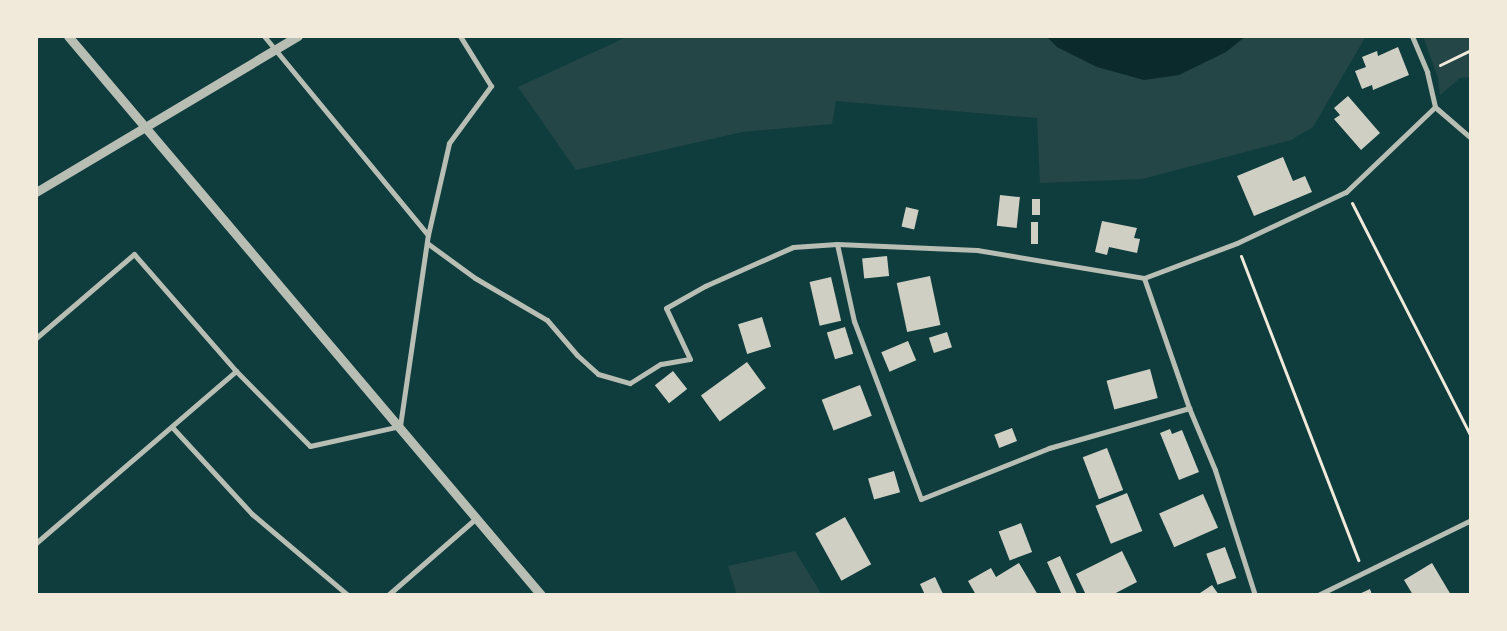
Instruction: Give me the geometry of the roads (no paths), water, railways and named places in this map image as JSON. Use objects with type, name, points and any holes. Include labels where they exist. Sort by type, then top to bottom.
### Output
[{"type":"street","points":[[68,36],[148,128],[400,426],[475,519],[541,595]]},
{"type":"street","points":[[264,36],[428,235]]},
{"type":"street","points":[[36,192],[148,128],[298,36]]},
{"type":"street","points":[[400,426],[428,235],[449,143],[491,86],[460,36]]},
{"type":"street","points":[[1412,36],[1427,72],[1435,107],[1471,138]]},
{"type":"street","points":[[427,243],[475,278],[547,320],[577,355],[598,374],[630,383],[661,364],[690,359],[666,308],[705,286],[793,247],[837,244],[977,250],[1144,278],[1237,243],[1346,192],[1435,107]]},
{"type":"street","points":[[837,244],[854,321],[921,499],[1049,448],[1189,408]]},
{"type":"street","points":[[36,338],[134,254],[236,371],[310,446],[400,426]]},
{"type":"street","points":[[1144,278],[1189,408],[1215,470],[1255,595]]},
{"type":"street","points":[[36,543],[236,371]]},
{"type":"street","points":[[172,427],[252,514],[348,595]]},
{"type":"street","points":[[388,595],[475,519]]},
{"type":"street","points":[[1318,595],[1471,520]]}]
